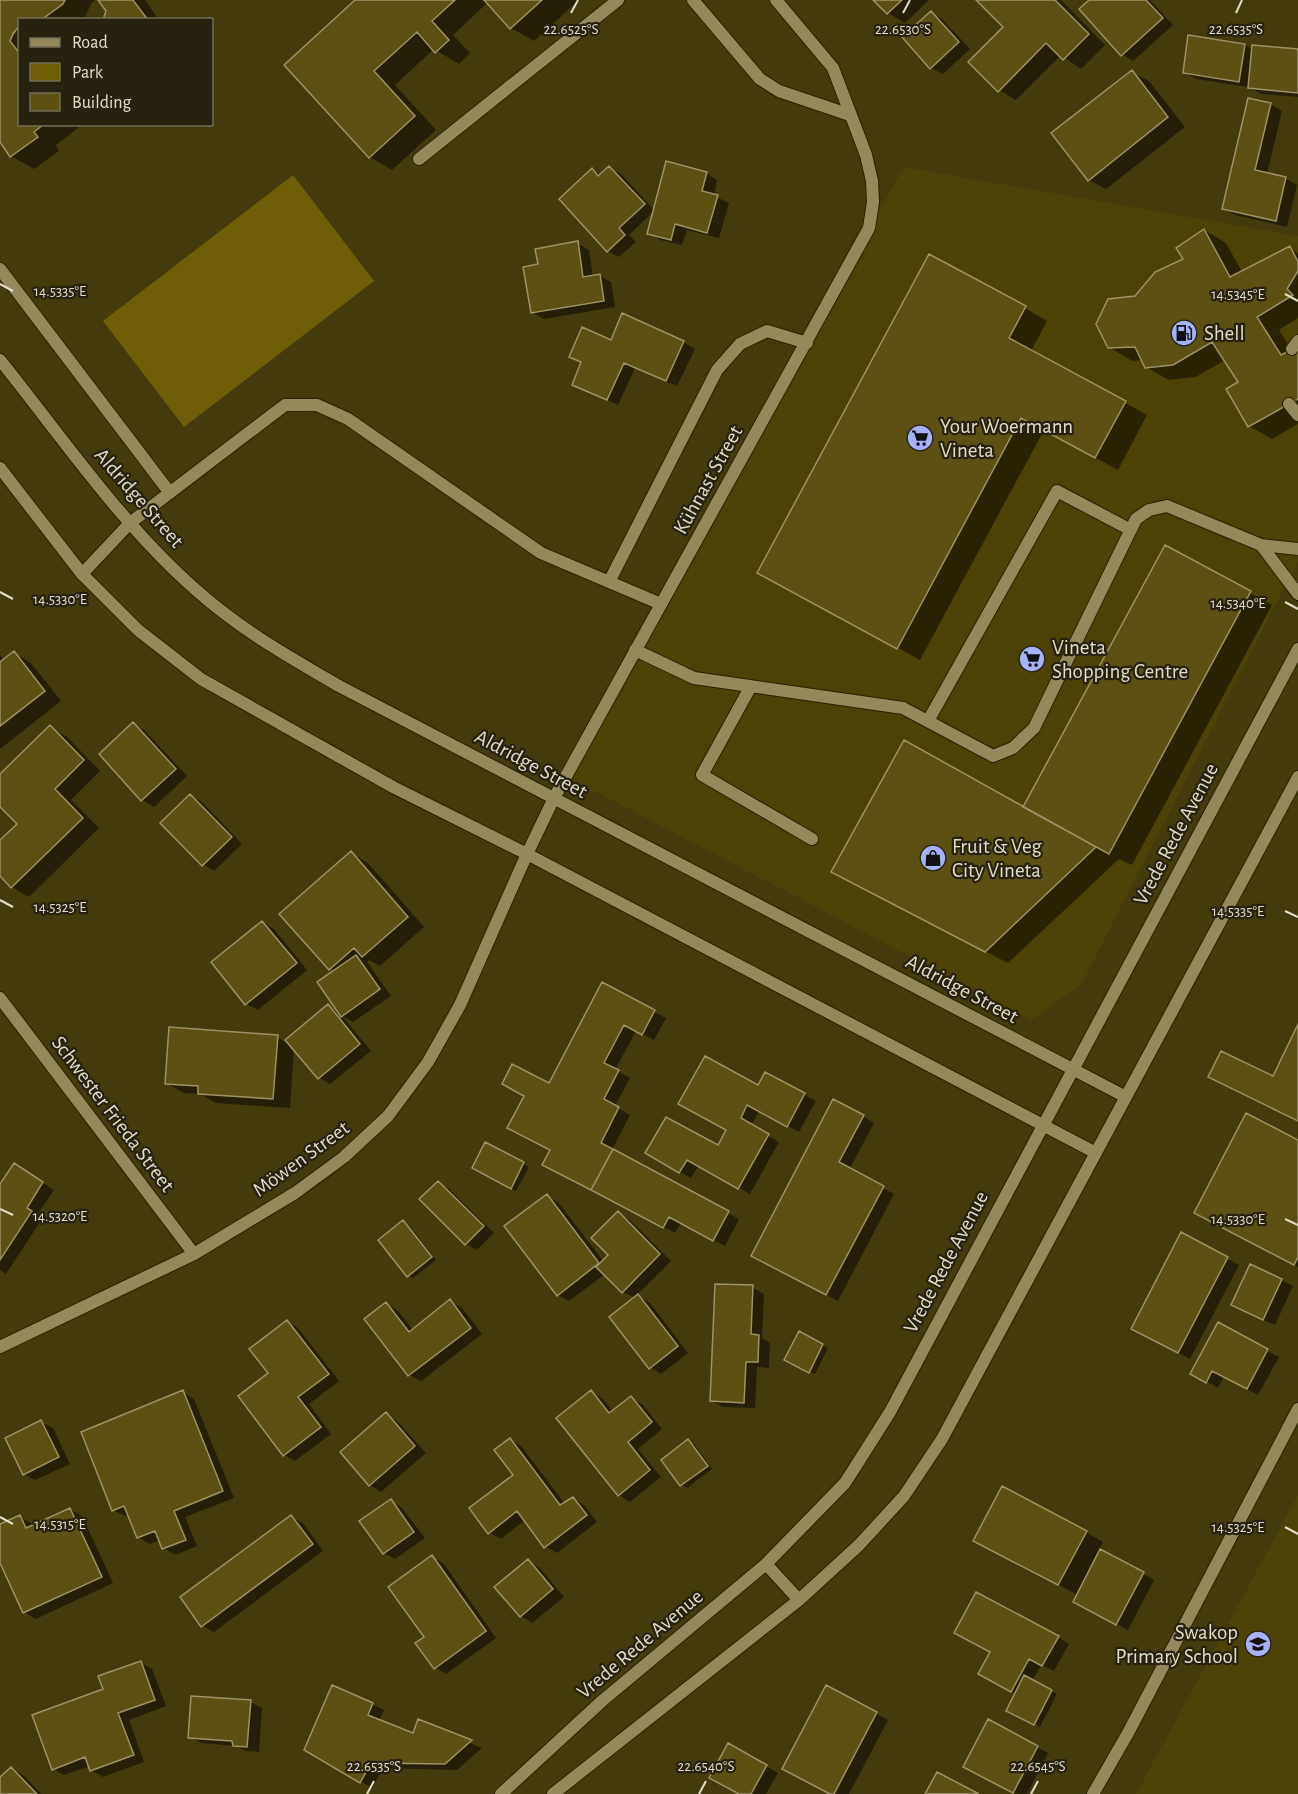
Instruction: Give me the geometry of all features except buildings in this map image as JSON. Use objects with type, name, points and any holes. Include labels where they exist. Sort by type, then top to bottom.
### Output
[{"type":"street","points":[[419,159],[618,0]]},
{"type":"street","points":[[693,0],[760,79],[789,94],[850,115]]},
{"type":"street","name":"Kühnast Street","points":[[527,854],[554,798],[807,343],[868,228],[873,202],[872,181],[866,155],[833,69],[776,0]]},
{"type":"street","points":[[0,269],[170,492]]},
{"type":"street","points":[[609,582],[717,370],[740,344],[767,331],[807,343]]},
{"type":"street","name":"Aldridge Street","points":[[0,360],[130,523],[195,590],[274,648],[339,686],[1126,1097]]},
{"type":"street","points":[[1289,404],[1298,415]]},
{"type":"street","points":[[82,574],[130,523],[285,405],[317,405],[348,419],[541,553],[661,604]]},
{"type":"street","points":[[0,468],[82,574],[138,630],[201,679],[393,787],[527,854],[1096,1153]]},
{"type":"street","points":[[928,721],[1057,491],[1131,530]]},
{"type":"street","points":[[635,650],[694,678],[903,708],[993,756],[1013,748],[1034,728],[1136,519],[1149,510],[1167,506],[1261,545],[1298,549]]},
{"type":"street","points":[[1261,545],[1298,594]]},
{"type":"street","name":"Vrede Rede Avenue","points":[[501,1794],[602,1701],[766,1564],[845,1483],[890,1412],[1298,649]]},
{"type":"street","points":[[751,686],[702,775],[812,839]]},
{"type":"street","points":[[553,1794],[799,1599],[859,1545],[904,1496],[942,1439],[1298,777]]},
{"type":"street","name":"Möwen Street","points":[[0,1347],[194,1254],[295,1193],[344,1157],[388,1116],[428,1062],[460,1005],[527,854]]},
{"type":"street","name":"Schwester Frieda Street","points":[[0,998],[194,1254]]},
{"type":"street","points":[[1093,1794],[1128,1733],[1298,1409]]},
{"type":"street","points":[[766,1564],[799,1599]]},
{"type":"shaded area","points":[[904,167],[1298,236],[1298,561],[1081,985],[1031,1020],[566,776]]},
{"type":"shaded area","name":"Swakop Primary School","points":[[1298,1495],[1298,1794],[1136,1794]]},
{"type":"green space","points":[[293,175],[374,281],[184,427],[103,321]]},
{"type":"place","name":"Shell","points":[[1184,333]]},
{"type":"place","name":"Your Woermann Vineta","points":[[920,438]]},
{"type":"place","name":"Vineta Shopping Centre","points":[[1032,659]]},
{"type":"place","name":"Fruit & Veg City Vineta","points":[[933,858]]},
{"type":"place","name":"Swakop Primary School","points":[[1258,1644]]}]
